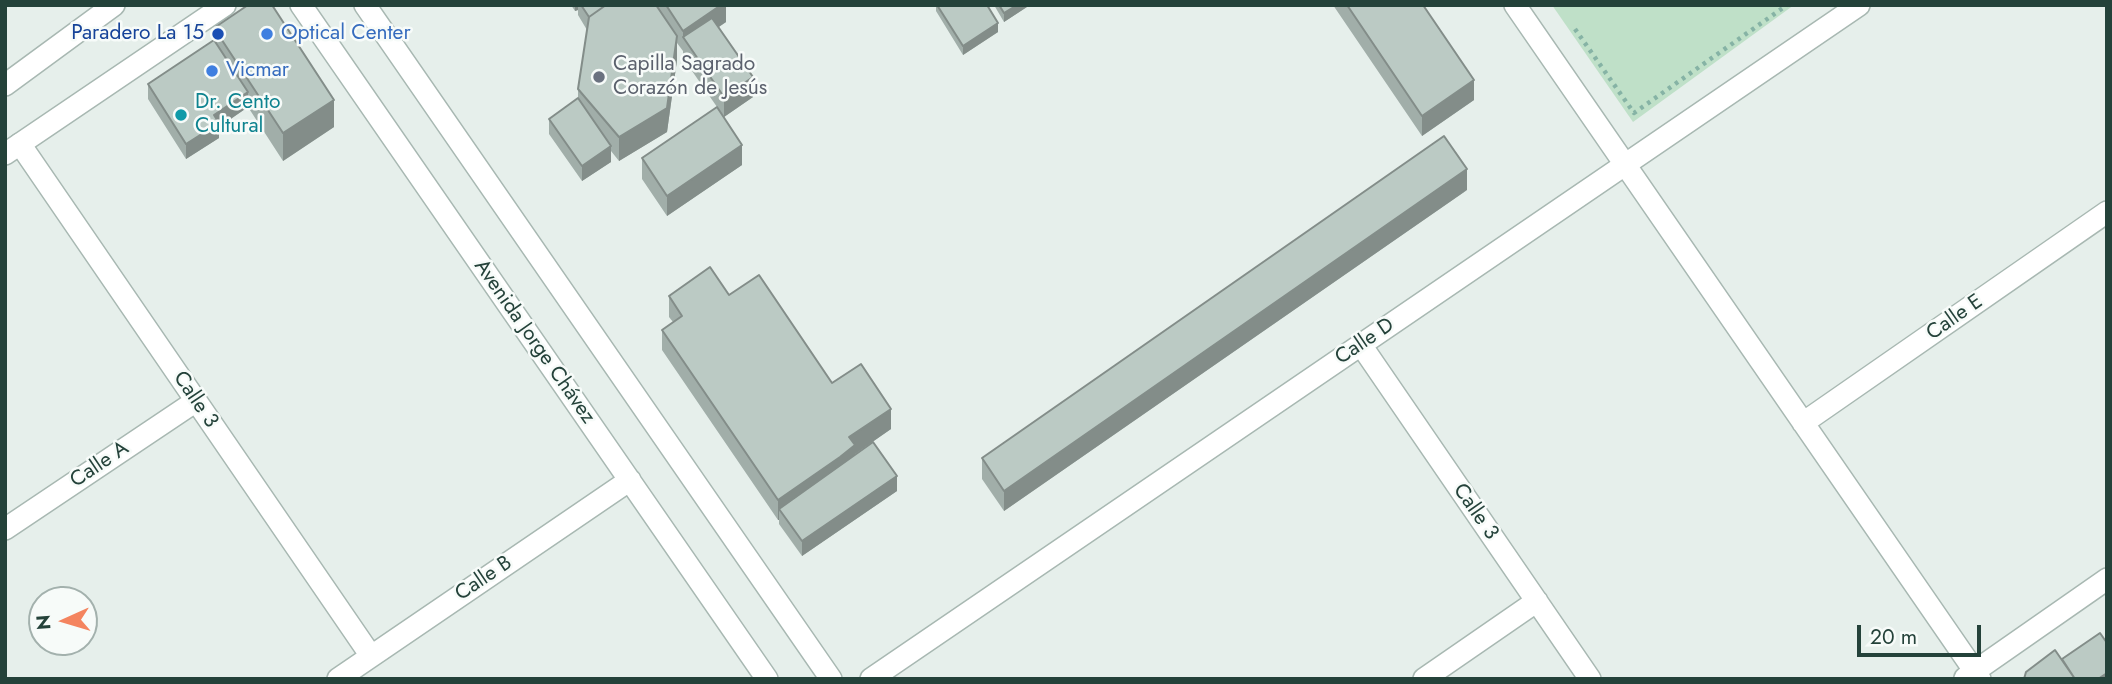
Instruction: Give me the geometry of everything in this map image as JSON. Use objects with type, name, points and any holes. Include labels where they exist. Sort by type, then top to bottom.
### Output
[{"type":"street","points":[[5,85],[114,5]]},
{"type":"street","points":[[13,149],[225,5]]},
{"type":"street","name":"Avenida Jorge Chávez","points":[[301,5],[767,679]]},
{"type":"street","points":[[365,5],[831,679]]},
{"type":"street","points":[[1515,5],[1803,423],[1973,676],[2107,579]]},
{"type":"street","name":"Calle D","points":[[872,679],[1859,5]]},
{"type":"street","name":"Calle 3","points":[[13,149],[196,401],[371,656]]},
{"type":"street","name":"Calle E","points":[[1803,423],[2107,212]]},
{"type":"street","name":"Calle 3","points":[[1361,345],[1590,679]]},
{"type":"street","name":"Calle A","points":[[5,529],[196,401]]},
{"type":"street","name":"Calle B","points":[[338,679],[630,480]]},
{"type":"street","points":[[1424,679],[1536,601]]},
{"type":"path","points":[[1573,27],[1634,113],[1787,5]]},
{"type":"green space","points":[[1552,5],[1794,5],[1633,122]]},
{"type":"building","points":[[248,5],[272,5],[334,100],[283,133],[214,28]]},
{"type":"building","points":[[581,5],[606,5],[589,17]]},
{"type":"building","points":[[606,5],[656,5],[677,36],[667,108],[619,137],[578,89],[589,17]]},
{"type":"building","points":[[666,5],[721,5],[683,31]]},
{"type":"building","points":[[937,5],[987,5],[998,23],[963,46]]},
{"type":"building","points":[[999,5],[1017,5],[1004,13]]},
{"type":"building","points":[[1347,5],[1423,5],[1474,80],[1422,116]]},
{"type":"building","points":[[712,18],[753,77],[724,97],[683,37]]},
{"type":"building","points":[[214,40],[248,92],[214,115],[219,123],[186,144],[148,84]]},
{"type":"building","points":[[578,98],[611,146],[582,166],[549,119]]},
{"type":"building","points":[[717,107],[742,145],[667,196],[642,158]]},
{"type":"building","points":[[1444,136],[1467,169],[1004,491],[982,458]]},
{"type":"building","points":[[710,267],[729,295],[759,275],[832,383],[861,364],[891,409],[849,437],[855,445],[778,500],[662,330],[682,316],[669,296]]},
{"type":"building","points":[[873,442],[897,476],[802,541],[779,509]]},
{"type":"building","points":[[2100,633],[2107,643],[2107,673],[2098,679],[2075,679],[2062,659]]},
{"type":"building","points":[[2055,650],[2075,679],[2024,679],[2026,672]]},
{"type":"place","name":"Paradero La 15","points":[[218,34]]},
{"type":"place","name":"Optical Center","points":[[267,34]]},
{"type":"place","name":"Vicmar","points":[[212,71]]},
{"type":"place","name":"Capilla Sagrado Corazón de Jesús","points":[[599,77]]},
{"type":"place","name":"Dr. Cento Cultural","points":[[181,115]]}]
